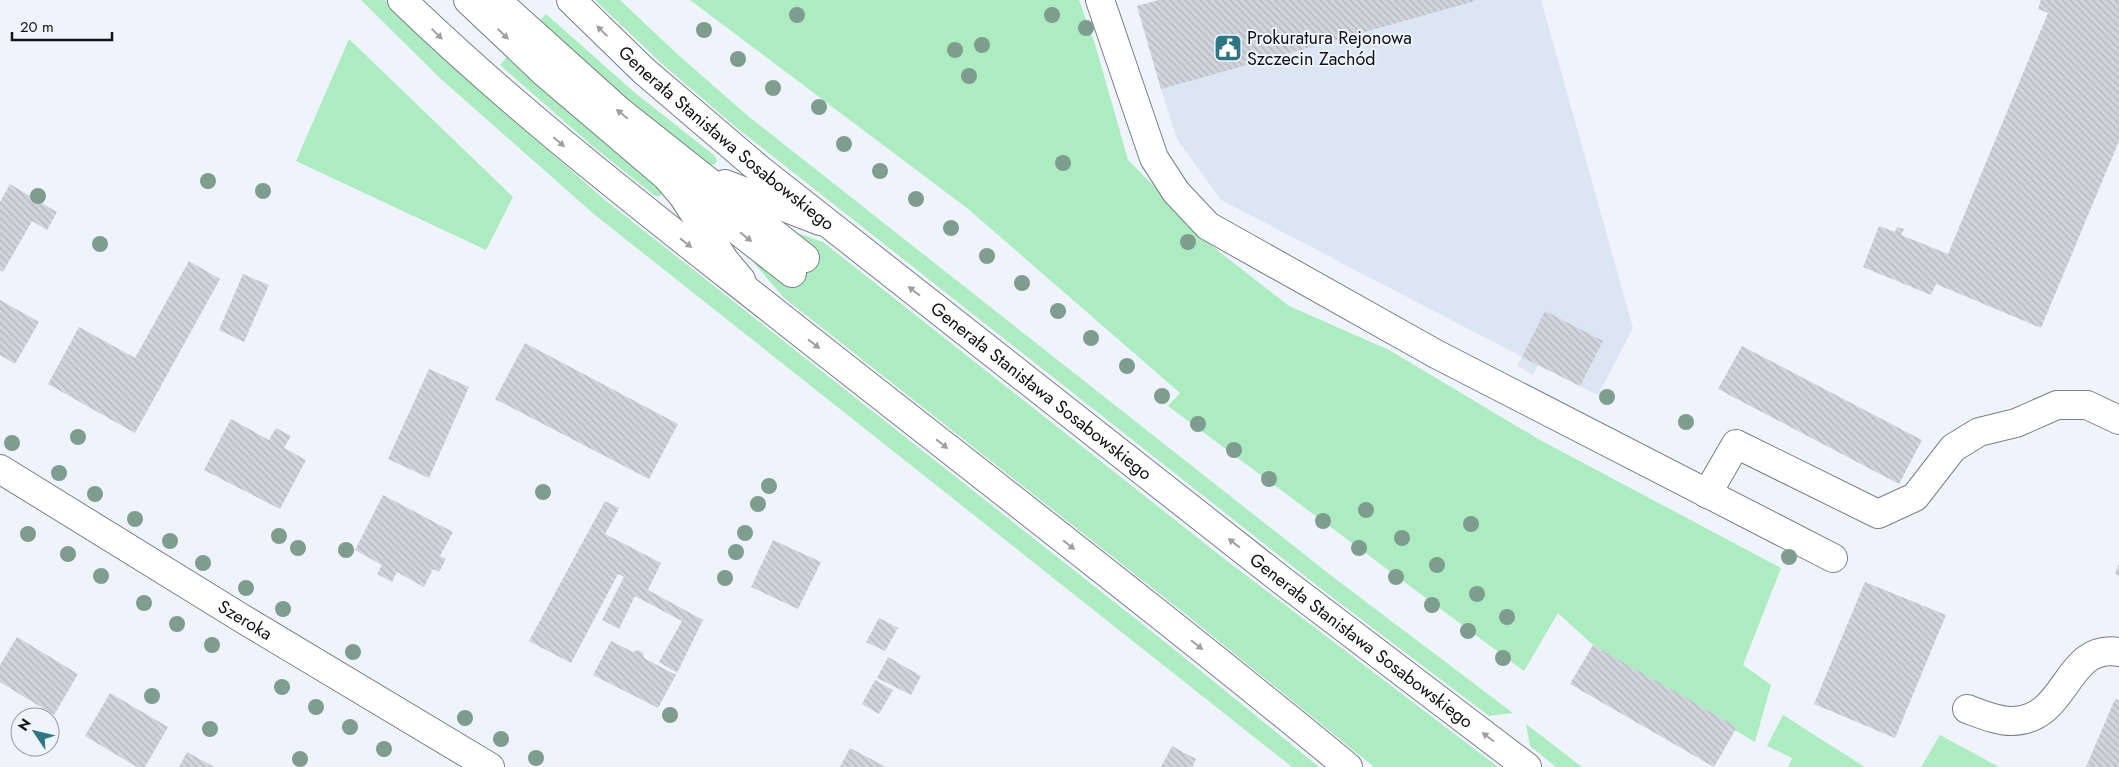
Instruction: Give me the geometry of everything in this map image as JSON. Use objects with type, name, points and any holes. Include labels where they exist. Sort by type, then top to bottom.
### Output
[{"type":"main road","points":[[402,0],[452,48],[546,131],[1348,767]]},
{"type":"main road","points":[[468,0],[545,74],[649,148],[798,266]]},
{"type":"main road","points":[[496,0],[577,75],[649,148],[736,275],[776,313]]},
{"type":"main road","name":"Generała Stanisława Sosabowskiego","points":[[571,0],[690,111],[848,239],[1280,579],[1527,767]]},
{"type":"main road","points":[[1100,0],[1154,158],[1176,192],[1208,226],[1436,354],[1833,558]]},
{"type":"main road","points":[[649,148],[694,167],[726,185],[804,214],[848,239]]},
{"type":"main road","points":[[1707,494],[1736,444],[1878,514],[1915,497],[1953,448],[1979,432],[2016,423],[2057,405],[2087,405],[2119,420]]},
{"type":"main road","name":"Szeroka","points":[[0,469],[243,620],[490,767]]},
{"type":"main road","points":[[1967,709],[2012,721],[2030,718],[2052,705],[2081,662],[2094,654],[2107,650],[2119,652]]},
{"type":"shaded area","points":[[1159,0],[1541,0],[1633,328],[1598,395],[1538,365],[1533,375],[1517,366],[1522,357],[1221,200],[1177,139],[1161,89],[1137,6]]},
{"type":"green space","points":[[361,0],[385,0],[453,67],[605,200],[1170,646],[1319,767],[1292,767],[595,215],[441,79]]},
{"type":"green space","points":[[595,0],[620,0],[676,53],[748,116],[1333,577],[1513,713],[1489,716],[1324,591],[737,128],[660,62]]},
{"type":"green space","points":[[690,0],[1079,0],[1095,44],[1128,160],[1217,250],[1289,306],[1389,350],[1540,440],[1781,568],[1743,665],[1771,685],[1755,742],[1593,645],[1558,613],[1524,671],[1168,406],[1180,393],[967,208]]},
{"type":"green space","points":[[546,14],[634,92],[715,156],[717,161],[715,164],[711,165],[690,155],[535,26]]},
{"type":"green space","points":[[349,39],[513,197],[486,250],[296,161]]},
{"type":"green space","points":[[511,52],[642,167],[662,193],[660,196],[655,196],[590,144],[500,65]]},
{"type":"green space","points":[[795,232],[823,242],[1222,557],[1498,767],[1374,767],[1193,620],[783,297],[755,264],[756,259]]},
{"type":"green space","points":[[1783,715],[1865,767],[1788,767],[1792,758],[1767,746]]},
{"type":"green space","points":[[1526,724],[1582,767],[1556,767],[1530,746]]},
{"type":"green space","points":[[1940,735],[1999,767],[1921,767]]},
{"type":"building","name":"Prokuratura Rejonowa Szczecin Zachód","points":[[1159,0],[1475,1],[1161,89],[1137,6]]},
{"type":"building","points":[[2041,0],[2119,0],[2119,141],[2041,328],[1936,284],[1931,295],[1863,267],[1879,226],[1895,232],[1897,227],[1904,229],[1901,235],[1948,254],[2048,13],[2038,9]]},
{"type":"building","points":[[10,184],[57,212],[47,230],[32,221],[3,272],[0,270],[0,202]]},
{"type":"building","points":[[189,261],[220,279],[135,433],[48,384],[79,327],[135,358]]},
{"type":"building","points":[[243,274],[269,285],[244,342],[219,330]]},
{"type":"building","points":[[0,300],[39,322],[15,364],[0,355]]},
{"type":"building","points":[[1545,311],[1603,341],[1580,386],[1522,357]]},
{"type":"building","points":[[525,343],[678,424],[649,479],[495,399]]},
{"type":"building","points":[[1742,346],[1922,440],[1899,484],[1718,389]]},
{"type":"building","points":[[429,369],[469,387],[429,478],[388,459]]},
{"type":"building","points":[[231,419],[269,440],[276,428],[291,436],[284,448],[306,460],[280,509],[204,470]]},
{"type":"building","points":[[383,495],[453,532],[440,556],[446,559],[439,572],[433,569],[424,587],[397,572],[392,582],[377,574],[382,565],[355,550]]},
{"type":"building","points":[[605,501],[619,508],[605,534],[661,563],[648,590],[703,620],[677,673],[659,662],[682,621],[635,596],[619,629],[602,620],[624,577],[618,574],[571,663],[529,641]]},
{"type":"building","points":[[773,540],[821,562],[798,609],[751,587]]},
{"type":"building","points":[[2119,564],[2119,576],[2115,574]]},
{"type":"building","points":[[1865,582],[1946,615],[1895,738],[1814,704]]},
{"type":"building","points":[[879,618],[898,628],[885,651],[866,642]]},
{"type":"building","points":[[17,637],[78,674],[59,707],[41,707],[0,682],[0,665]]},
{"type":"building","points":[[611,641],[633,652],[638,650],[643,653],[644,658],[676,675],[658,708],[593,675]]},
{"type":"building","points":[[1593,645],[1737,727],[1714,767],[1570,684]]},
{"type":"building","points":[[888,657],[921,676],[911,695],[877,678]]},
{"type":"building","points":[[875,680],[893,690],[879,714],[862,704]]},
{"type":"building","points":[[110,693],[168,727],[145,767],[137,767],[85,736]]},
{"type":"building","points":[[2115,699],[2119,700],[2119,767],[2086,767]]},
{"type":"building","points":[[1172,746],[1196,759],[1192,767],[1161,767]]},
{"type":"building","points":[[850,748],[886,767],[840,767]]},
{"type":"building","points":[[187,752],[214,767],[179,767]]},
{"type":"place","name":"Prokuratura Rejonowa Szczecin Zachód","points":[[1228,48]]}]
